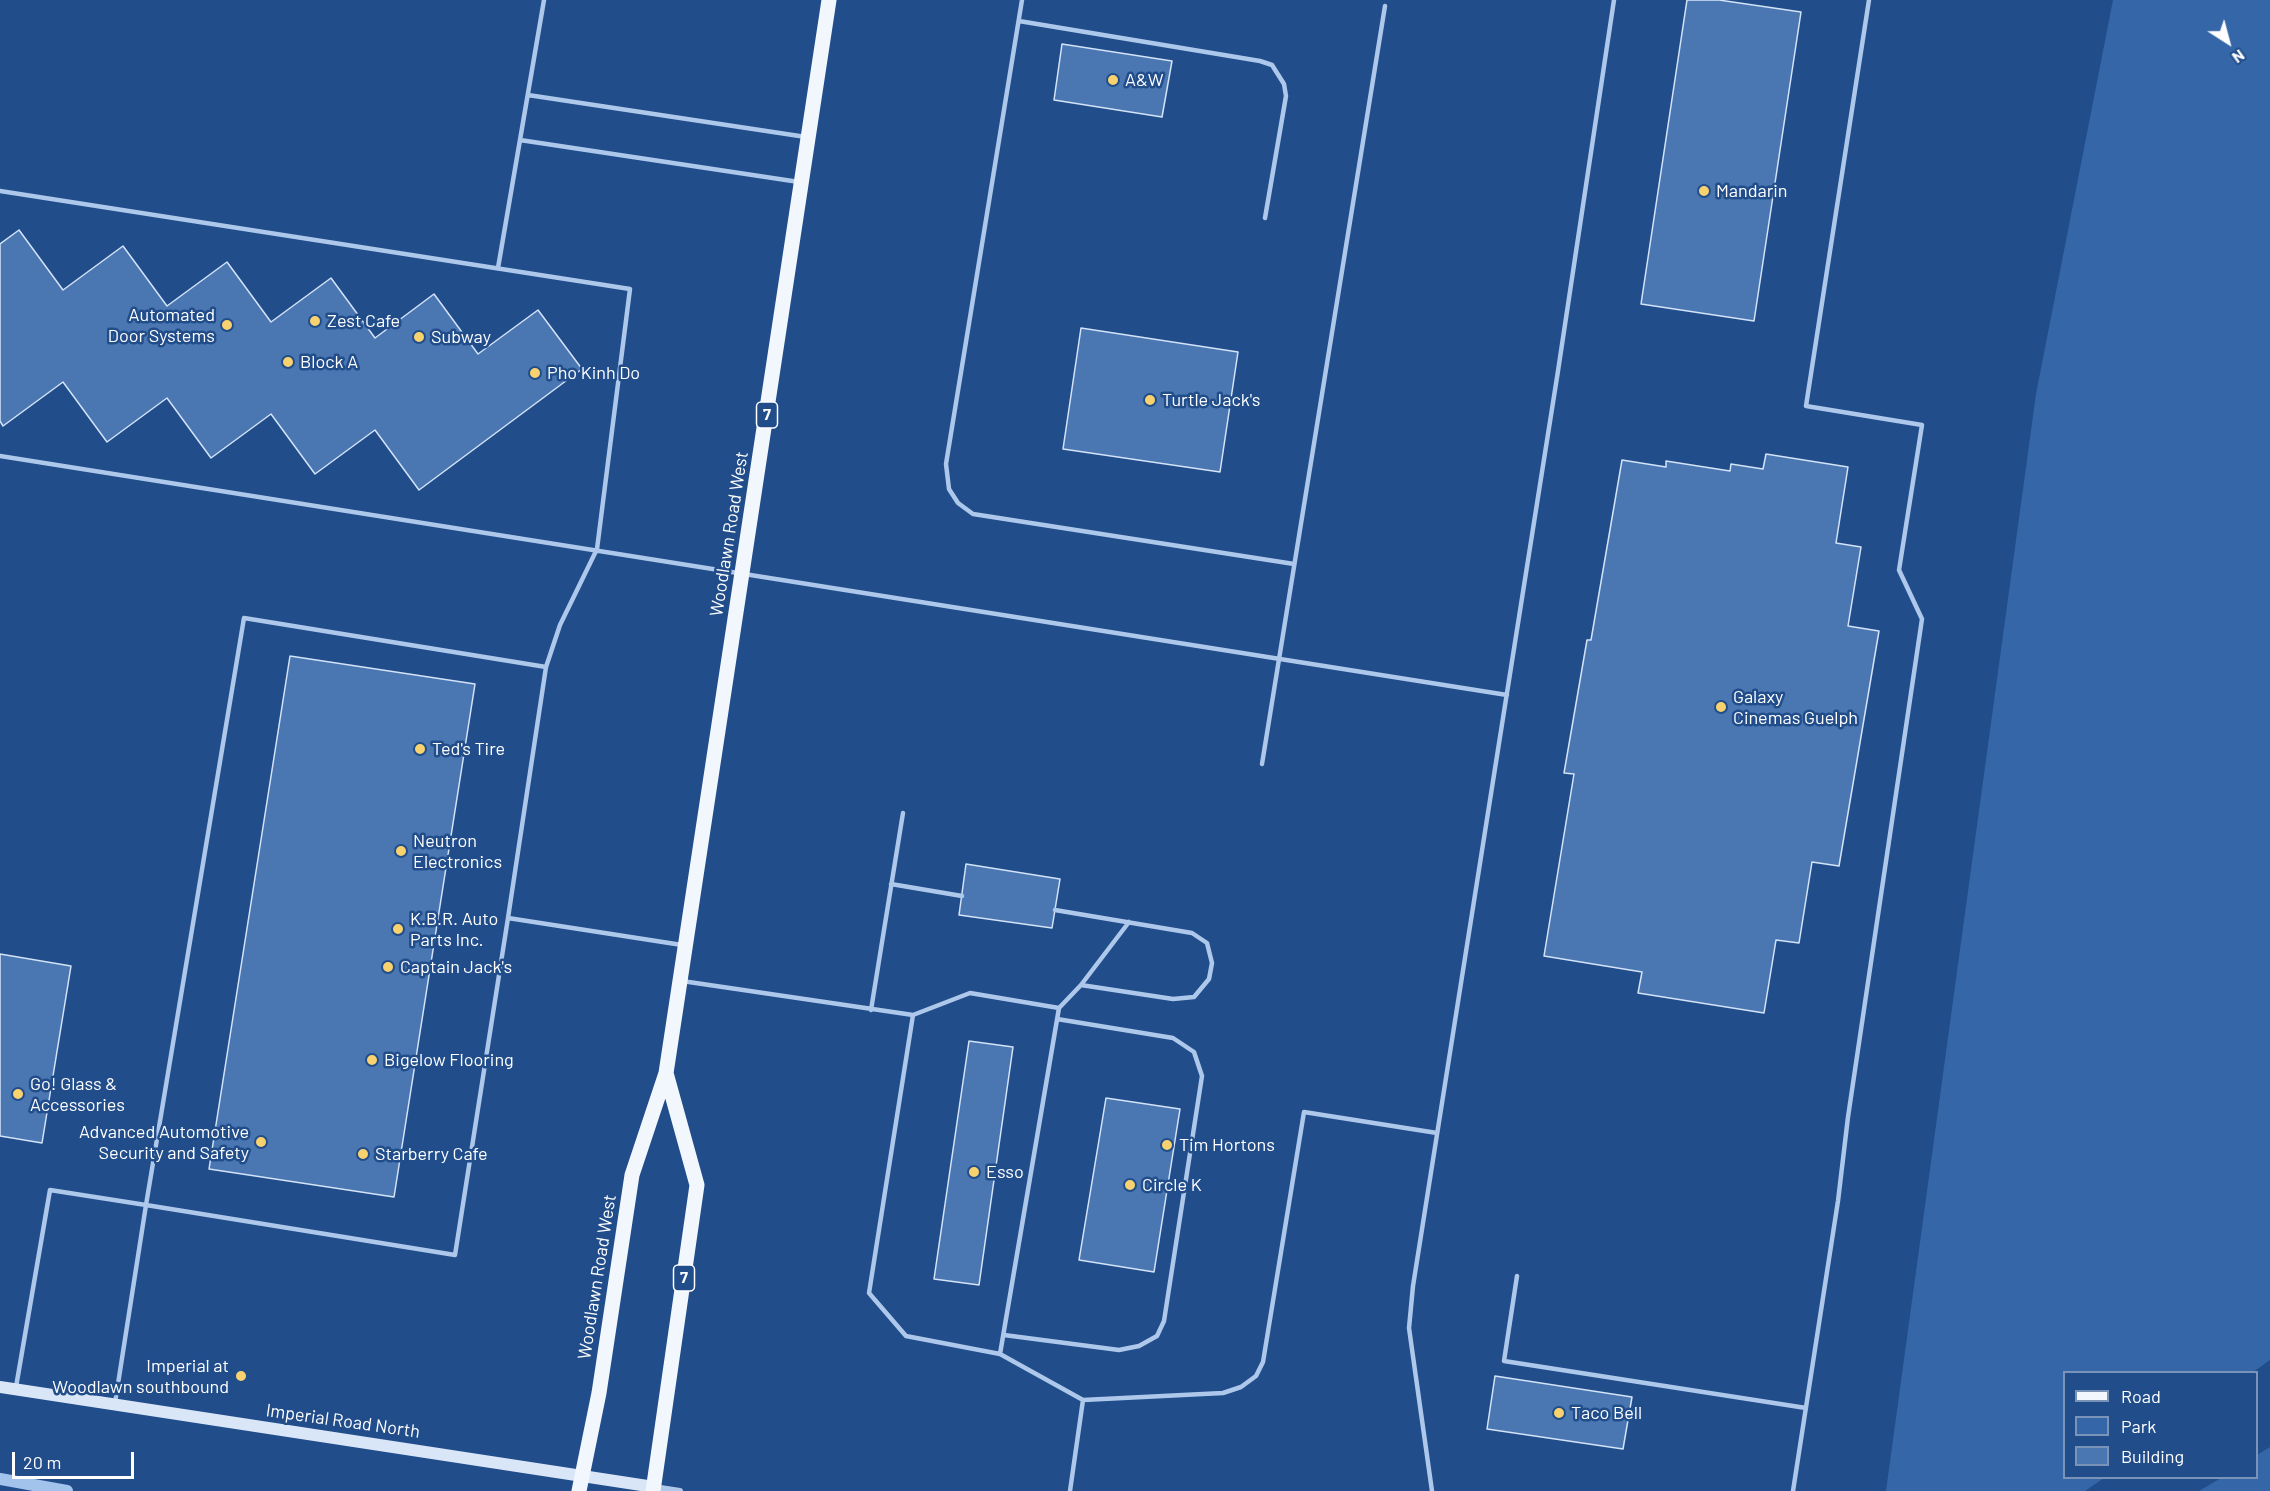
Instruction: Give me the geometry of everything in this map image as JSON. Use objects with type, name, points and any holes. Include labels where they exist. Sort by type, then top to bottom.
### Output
[{"type":"main road","name":"Woodlawn Road West","points":[[581,1483],[599,1393],[632,1175],[666,1073],[829,0]]},
{"type":"main road","name":"Woodlawn Road West","points":[[653,1489],[697,1185],[666,1073]]},
{"type":"street","name":"Imperial Road North","points":[[0,1387],[581,1483],[680,1491]]},
{"type":"lane","points":[[498,268],[544,0]]},
{"type":"lane","points":[[1022,0],[946,464],[949,489],[958,503],[973,514],[1294,564]]},
{"type":"lane","points":[[1432,1491],[1409,1328],[1413,1286],[1574,270],[1614,0]]},
{"type":"lane","points":[[1793,1491],[1838,1201],[1848,1117],[1922,619],[1899,570],[1922,425],[1806,406],[1869,0]]},
{"type":"lane","points":[[1262,764],[1385,6]]},
{"type":"lane","points":[[1019,21],[1260,61],[1272,65],[1284,84],[1286,96],[1265,218]]},
{"type":"lane","points":[[528,95],[808,137]]},
{"type":"lane","points":[[520,140],[802,182]]},
{"type":"lane","points":[[0,191],[630,289],[597,549],[560,625],[546,667],[455,1255],[50,1190],[15,1390]]},
{"type":"lane","points":[[0,456],[1507,695]]},
{"type":"lane","points":[[115,1405],[243,618],[546,667]]},
{"type":"lane","points":[[871,1010],[903,813]]},
{"type":"lane","points":[[891,884],[962,896]]},
{"type":"lane","points":[[1055,909],[1192,933],[1208,943],[1212,963],[1209,979],[1194,997],[1173,999],[1081,985]]},
{"type":"lane","points":[[508,918],[685,945]]},
{"type":"lane","points":[[1000,1354],[1059,1008],[1081,985],[1129,922]]},
{"type":"lane","points":[[679,981],[913,1015],[970,993],[1059,1008]]},
{"type":"lane","points":[[913,1015],[869,1293],[906,1336],[1000,1354],[1083,1400],[1223,1393],[1241,1387],[1256,1376],[1263,1362],[1304,1112],[1437,1133]]},
{"type":"lane","points":[[1004,1335],[1119,1350],[1139,1346],[1157,1336],[1164,1321],[1202,1077],[1194,1052],[1173,1038],[1057,1019]]},
{"type":"lane","points":[[1516,1276],[1504,1361],[1806,1408]]},
{"type":"lane","points":[[1070,1491],[1083,1400]]},
{"type":"green space","points":[[2113,0],[2270,0],[2270,1360],[2254,1371],[2063,1371],[2063,1479],[2103,1479],[2085,1491],[1886,1491],[2036,394]]},
{"type":"green space","points":[[2270,1447],[2270,1491],[2199,1491],[2219,1479],[2258,1479],[2258,1454]]},
{"type":"building","points":[[1687,0],[1719,0],[1801,12],[1754,321],[1641,304]]},
{"type":"building","name":"A&W","points":[[1062,44],[1172,61],[1162,117],[1054,100]]},
{"type":"building","name":"Block A","points":[[19,230],[63,290],[123,246],[167,306],[227,262],[271,322],[331,278],[375,338],[434,294],[478,354],[538,310],[582,369],[419,490],[375,430],[315,474],[271,414],[211,458],[167,398],[107,442],[63,382],[3,426],[0,421],[0,244]]},
{"type":"building","name":"Turtle Jack's","points":[[1081,328],[1238,352],[1220,472],[1063,449]]},
{"type":"building","name":"Galaxy Cinemas Guelph","points":[[1766,454],[1848,467],[1836,543],[1861,547],[1848,626],[1879,631],[1839,866],[1812,862],[1799,943],[1776,940],[1764,1013],[1638,993],[1642,972],[1544,956],[1574,774],[1564,773],[1587,640],[1591,640],[1622,460],[1666,467],[1666,461],[1730,471],[1731,464],[1763,469]]},
{"type":"building","points":[[290,656],[475,684],[394,1197],[209,1169]]},
{"type":"building","points":[[966,864],[1060,879],[1052,928],[959,915]]},
{"type":"building","points":[[0,954],[71,966],[42,1143],[0,1136]]},
{"type":"building","points":[[969,1041],[1013,1047],[979,1285],[934,1279]]},
{"type":"building","name":"Circle K","points":[[1106,1098],[1180,1109],[1154,1272],[1079,1260]]},
{"type":"building","name":"Taco Bell","points":[[1495,1376],[1632,1397],[1623,1449],[1487,1429]]},
{"type":"waterway","points":[[0,1479],[67,1491]]},
{"type":"place","name":"A&W","points":[[1113,80]]},
{"type":"place","name":"Mandarin","points":[[1704,191]]},
{"type":"place","name":"Zest Cafe","points":[[315,321]]},
{"type":"place","name":"Automated Door Systems","points":[[227,325]]},
{"type":"place","name":"Subway","points":[[419,337]]},
{"type":"place","name":"Block A","points":[[288,362]]},
{"type":"place","name":"Pho Kinh Do","points":[[535,373]]},
{"type":"place","name":"Turtle Jack's","points":[[1150,400]]},
{"type":"place","name":"Galaxy Cinemas Guelph","points":[[1721,707]]},
{"type":"place","name":"Ted's Tire","points":[[420,749]]},
{"type":"place","name":"Neutron Electronics","points":[[401,851]]},
{"type":"place","name":"K.B.R. Auto Parts Inc.","points":[[398,929]]},
{"type":"place","name":"Captain Jack's","points":[[388,967]]},
{"type":"place","name":"Bigelow Flooring","points":[[372,1060]]},
{"type":"place","name":"Go! Glass & Accessories","points":[[18,1094]]},
{"type":"place","name":"Advanced Automotive Security and Safety","points":[[261,1142]]},
{"type":"place","name":"Tim Hortons","points":[[1167,1145]]},
{"type":"place","name":"Starberry Cafe","points":[[363,1154]]},
{"type":"place","name":"Esso","points":[[974,1172]]},
{"type":"place","name":"Circle K","points":[[1130,1185]]},
{"type":"place","name":"Imperial at Woodlawn southbound","points":[[241,1376]]},
{"type":"place","name":"Taco Bell","points":[[1559,1413]]}]
